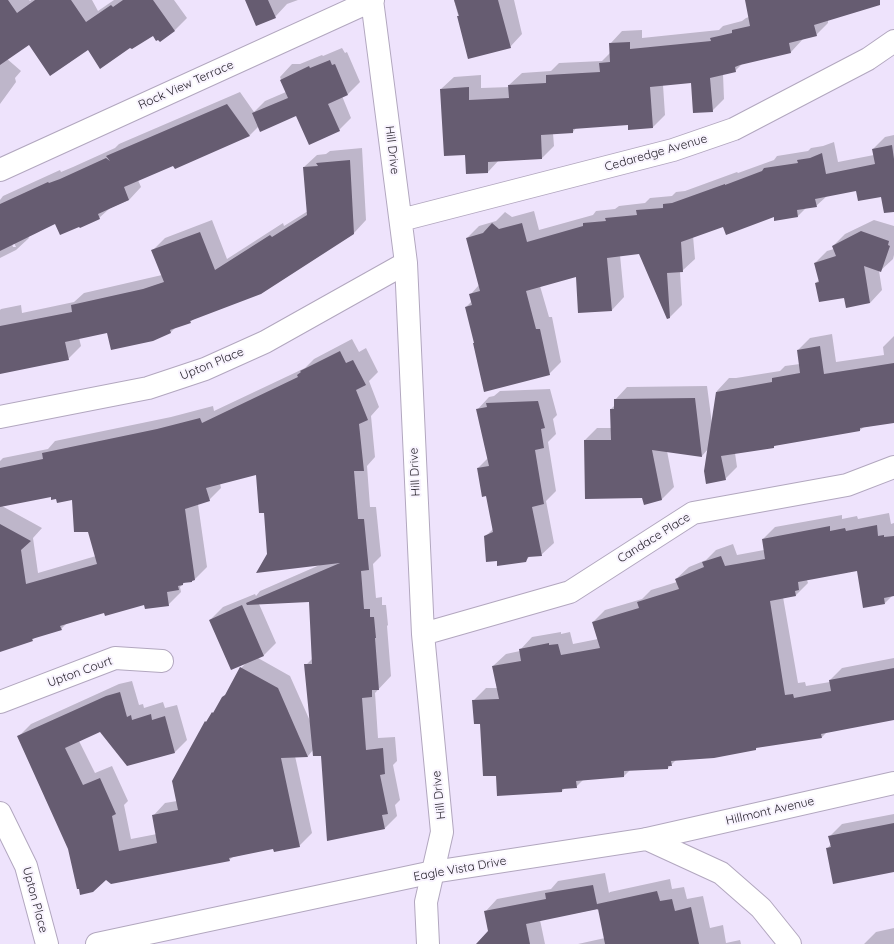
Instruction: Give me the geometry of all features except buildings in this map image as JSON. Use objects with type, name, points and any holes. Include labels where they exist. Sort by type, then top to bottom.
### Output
[{"type":"street","name":"Rock View Terrace","points":[[0,170],[372,0]]},
{"type":"street","name":"Hill Drive","points":[[372,0],[406,263],[423,634],[442,832],[426,902],[428,944]]},
{"type":"street","name":"Cedaredge Avenue","points":[[401,220],[673,150],[734,128],[868,59],[894,41]]},
{"type":"street","name":"Upton Place","points":[[0,417],[148,388],[204,369],[265,342],[406,263]]},
{"type":"street","name":"Candace Place","points":[[423,634],[570,592],[692,513],[847,485],[894,467]]},
{"type":"street","name":"Upton Court","points":[[0,702],[115,658],[162,661]]},
{"type":"street","name":"Hillmont Avenue","points":[[647,839],[894,783]]},
{"type":"street","name":"Upton Place","points":[[0,813],[26,866],[47,944]]},
{"type":"street","name":"Eagle Vista Drive","points":[[97,944],[433,872],[647,839]]},
{"type":"street","points":[[647,839],[721,873],[761,908],[790,944]]}]
